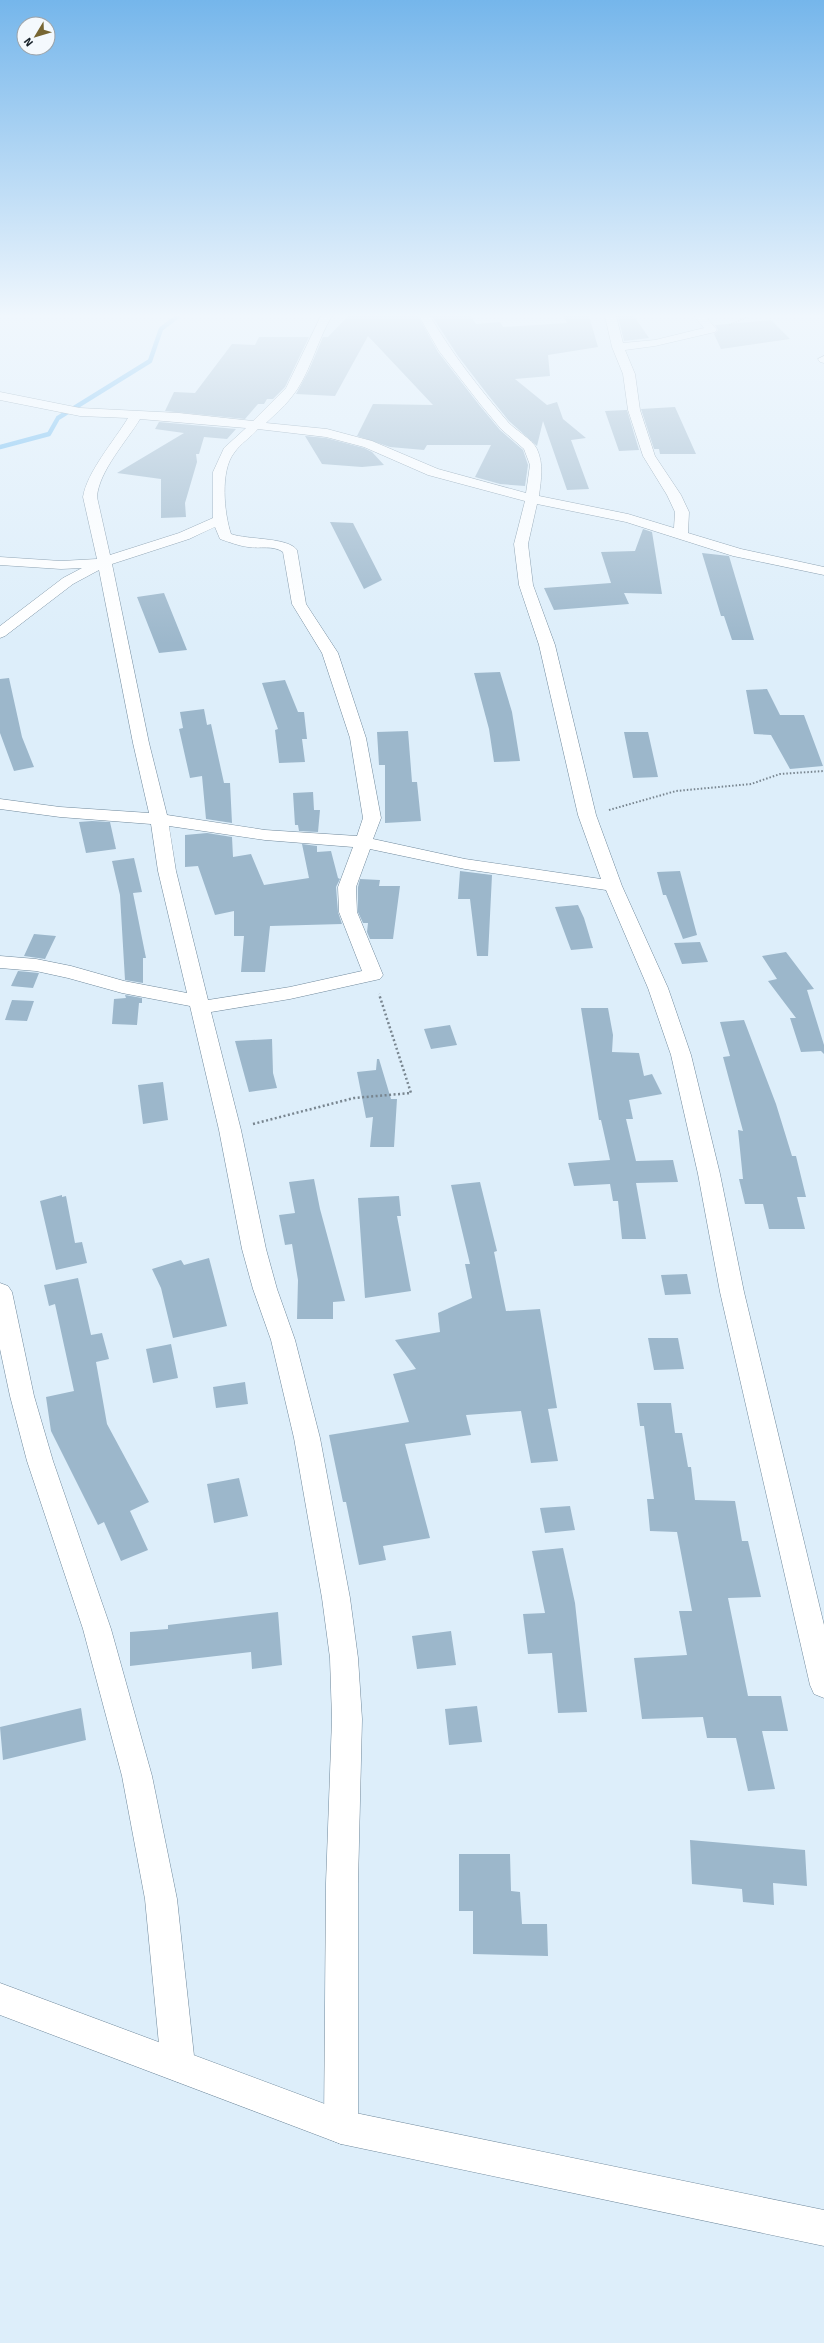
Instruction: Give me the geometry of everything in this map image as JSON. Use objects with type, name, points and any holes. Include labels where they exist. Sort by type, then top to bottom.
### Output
[{"type":"street","points":[[130,425],[115,450],[94,477],[90,486],[90,497],[119,626],[139,736],[159,819],[167,871],[230,1130],[254,1249],[265,1289],[283,1340],[307,1438],[336,1598],[344,1658],[347,1719],[342,1883],[341,2127]]},
{"type":"street","points":[[241,425],[296,429],[348,438],[368,444],[434,472],[559,506],[628,518],[738,553],[824,571]]},
{"type":"street","points":[[504,425],[530,448],[536,465],[532,498],[521,544],[526,585],[547,645],[587,815],[613,886],[658,988],[681,1054],[709,1174],[732,1292],[824,1685]]},
{"type":"street","points":[[639,425],[649,456],[682,512],[681,534]]},
{"type":"street","points":[[0,962],[36,965],[66,970],[122,987],[199,1004],[290,993],[373,974],[348,912],[347,887],[372,818],[370,799],[362,769],[358,738],[330,653],[299,604],[290,550],[285,546],[250,544],[229,538],[225,536],[220,520],[218,490],[219,472],[222,462],[228,452],[254,427]]},
{"type":"street","points":[[0,633],[56,588],[104,562],[184,536],[220,520]]},
{"type":"street","points":[[0,561],[61,565],[104,562]]},
{"type":"street","points":[[0,804],[159,819],[265,835],[363,842],[465,864],[613,886]]},
{"type":"street","points":[[0,1292],[22,1396],[40,1461],[97,1628],[137,1776],[161,1900],[178,2064]]},
{"type":"street","points":[[0,1999],[178,2064],[341,2127],[824,2228]]},
{"type":"path","points":[[587,815],[676,791],[751,784],[780,774],[824,771]]},
{"type":"path","points":[[230,1130],[354,1098],[411,1093],[373,974]]},
{"type":"building","points":[[157,425],[196,425],[236,429],[227,439],[204,437],[199,454],[196,454],[197,462],[185,503],[186,517],[161,518],[161,479],[117,473],[184,433],[155,429]]},
{"type":"building","points":[[362,425],[496,425],[523,450],[528,465],[525,486],[500,484],[475,477],[491,445],[427,445],[424,450],[390,447],[357,436]]},
{"type":"building","points":[[514,425],[542,425],[537,446]]},
{"type":"building","points":[[545,425],[571,425],[586,438],[571,440],[589,489],[567,490]]},
{"type":"building","points":[[610,425],[632,425],[639,450],[619,451]]},
{"type":"building","points":[[646,425],[683,425],[696,454],[660,454],[659,449],[654,449]]},
{"type":"building","points":[[305,436],[326,438],[364,448],[372,452],[384,465],[362,467],[322,464]]},
{"type":"building","points":[[330,522],[353,523],[382,580],[364,589]]},
{"type":"building","points":[[643,529],[652,532],[662,594],[624,593],[629,604],[554,610],[544,588],[611,583],[601,552],[635,551]]},
{"type":"building","points":[[702,553],[729,556],[754,640],[732,640],[724,616],[721,616]]},
{"type":"building","points":[[164,593],[187,650],[159,653],[137,597]]},
{"type":"building","points":[[500,672],[512,712],[520,761],[494,762],[489,729],[474,673]]},
{"type":"building","points":[[9,678],[22,737],[34,767],[14,771],[0,733],[0,679]]},
{"type":"building","points":[[285,680],[298,712],[304,712],[307,739],[302,739],[305,762],[279,763],[275,730],[278,729],[262,683]]},
{"type":"building","points":[[767,689],[780,715],[804,715],[823,766],[790,769],[771,735],[754,734],[746,690]]},
{"type":"building","points":[[204,709],[207,725],[211,724],[224,783],[230,783],[232,823],[206,819],[202,776],[190,778],[179,729],[183,728],[180,712]]},
{"type":"building","points":[[408,731],[412,782],[417,782],[421,821],[385,823],[385,765],[379,765],[377,732]]},
{"type":"building","points":[[624,732],[648,732],[658,777],[633,778]]},
{"type":"building","points":[[313,792],[314,810],[320,810],[318,832],[299,831],[298,825],[295,825],[293,793]]},
{"type":"building","points":[[79,822],[110,822],[116,849],[86,853]]},
{"type":"building","points":[[207,833],[232,837],[233,857],[251,854],[264,885],[309,878],[302,844],[317,846],[317,852],[331,851],[338,878],[340,879],[336,887],[338,912],[342,924],[270,926],[265,972],[241,972],[244,936],[234,936],[234,911],[215,915],[198,866],[185,867],[185,835]]},
{"type":"building","points":[[134,858],[142,892],[133,893],[146,958],[143,958],[143,983],[125,980],[120,895],[112,861]]},
{"type":"building","points":[[460,871],[492,875],[488,956],[477,956],[470,899],[458,899]]},
{"type":"building","points":[[680,871],[697,935],[683,939],[666,895],[663,895],[657,872]]},
{"type":"building","points":[[360,879],[380,880],[379,886],[400,886],[393,939],[370,939],[367,932],[368,923],[363,923],[358,912],[358,887]]},
{"type":"building","points":[[578,905],[584,918],[593,948],[571,950],[555,907]]},
{"type":"building","points":[[34,934],[56,936],[45,959],[24,956]]},
{"type":"building","points":[[700,942],[708,962],[682,964],[674,943]]},
{"type":"building","points":[[786,952],[814,989],[807,990],[824,1045],[824,1054],[821,1051],[801,1052],[790,1018],[796,1018],[768,981],[777,979],[762,956]]},
{"type":"building","points":[[18,971],[39,973],[33,988],[11,986]]},
{"type":"building","points":[[125,995],[142,998],[142,1003],[139,1003],[137,1025],[112,1024],[114,999],[126,998]]},
{"type":"building","points":[[12,1000],[34,1001],[27,1021],[5,1020]]},
{"type":"building","points":[[581,1008],[608,1008],[613,1035],[612,1052],[639,1053],[644,1076],[652,1074],[662,1094],[629,1100],[633,1119],[626,1119],[636,1161],[673,1160],[678,1182],[636,1183],[646,1239],[622,1239],[618,1201],[613,1201],[610,1184],[574,1186],[568,1163],[610,1160],[601,1120],[599,1120]]},
{"type":"building","points":[[744,1020],[776,1104],[792,1156],[796,1156],[806,1197],[797,1197],[805,1229],[769,1229],[763,1204],[745,1204],[739,1179],[743,1179],[738,1130],[743,1131],[723,1057],[730,1056],[720,1022]]},
{"type":"building","points":[[450,1025],[457,1045],[431,1049],[424,1029]]},
{"type":"building","points":[[272,1039],[273,1073],[277,1088],[249,1092],[235,1041]]},
{"type":"building","points":[[377,1059],[379,1059],[391,1099],[397,1099],[394,1147],[370,1147],[373,1117],[366,1118],[357,1072],[376,1070]]},
{"type":"building","points":[[163,1082],[168,1120],[143,1124],[138,1085]]},
{"type":"building","points":[[314,1179],[320,1209],[345,1301],[333,1302],[333,1319],[297,1319],[298,1280],[292,1244],[285,1245],[279,1215],[295,1213],[289,1182]]},
{"type":"building","points":[[480,1182],[497,1251],[494,1252],[506,1311],[540,1309],[557,1408],[548,1409],[558,1461],[531,1463],[521,1411],[466,1415],[471,1435],[405,1444],[430,1538],[383,1546],[386,1560],[359,1565],[346,1502],[343,1502],[329,1435],[409,1422],[393,1374],[416,1369],[395,1340],[440,1332],[438,1313],[472,1298],[465,1264],[470,1264],[451,1185]]},
{"type":"building","points":[[62,1195],[62,1197],[66,1196],[75,1243],[82,1242],[87,1263],[56,1270],[40,1201]]},
{"type":"building","points":[[399,1196],[401,1216],[397,1216],[411,1291],[365,1298],[358,1198]]},
{"type":"building","points":[[209,1258],[227,1326],[173,1338],[161,1288],[152,1269],[181,1260],[184,1265]]},
{"type":"building","points":[[687,1274],[691,1294],[665,1295],[661,1275]]},
{"type":"building","points":[[78,1278],[91,1335],[102,1333],[109,1359],[96,1362],[107,1424],[149,1502],[130,1511],[148,1550],[121,1561],[104,1522],[98,1525],[51,1431],[46,1397],[74,1391],[55,1304],[49,1306],[44,1285]]},
{"type":"building","points":[[648,1338],[678,1338],[684,1369],[654,1370]]},
{"type":"building","points":[[171,1344],[178,1378],[153,1383],[146,1349]]},
{"type":"building","points":[[245,1382],[248,1404],[216,1408],[213,1387]]},
{"type":"building","points":[[637,1403],[671,1403],[675,1433],[682,1433],[688,1467],[691,1467],[695,1500],[735,1501],[742,1541],[748,1541],[761,1597],[728,1598],[748,1696],[781,1696],[788,1731],[762,1731],[775,1789],[748,1791],[736,1738],[707,1738],[703,1717],[642,1719],[634,1658],[687,1655],[679,1611],[692,1611],[677,1532],[650,1531],[647,1499],[654,1499],[644,1426],[640,1426]]},
{"type":"building","points":[[239,1478],[248,1516],[214,1523],[207,1484]]},
{"type":"building","points":[[570,1506],[575,1530],[545,1533],[540,1508]]},
{"type":"building","points":[[563,1548],[575,1603],[587,1712],[558,1713],[552,1653],[528,1654],[523,1614],[545,1613],[532,1551]]},
{"type":"building","points":[[278,1612],[282,1665],[252,1669],[251,1652],[130,1666],[130,1632],[168,1629],[168,1625]]},
{"type":"building","points":[[451,1631],[456,1665],[417,1669],[412,1636]]},
{"type":"building","points":[[477,1706],[482,1742],[449,1745],[445,1709]]},
{"type":"building","points":[[81,1708],[86,1740],[3,1760],[0,1727]]},
{"type":"building","points":[[690,1840],[805,1850],[807,1886],[773,1883],[774,1905],[743,1902],[742,1889],[692,1884]]},
{"type":"building","points":[[459,1854],[510,1854],[511,1891],[520,1892],[522,1924],[547,1924],[548,1956],[473,1954],[473,1911],[459,1911]]},
{"type":"waterway","points":[[0,447],[49,434],[54,425]]}]
